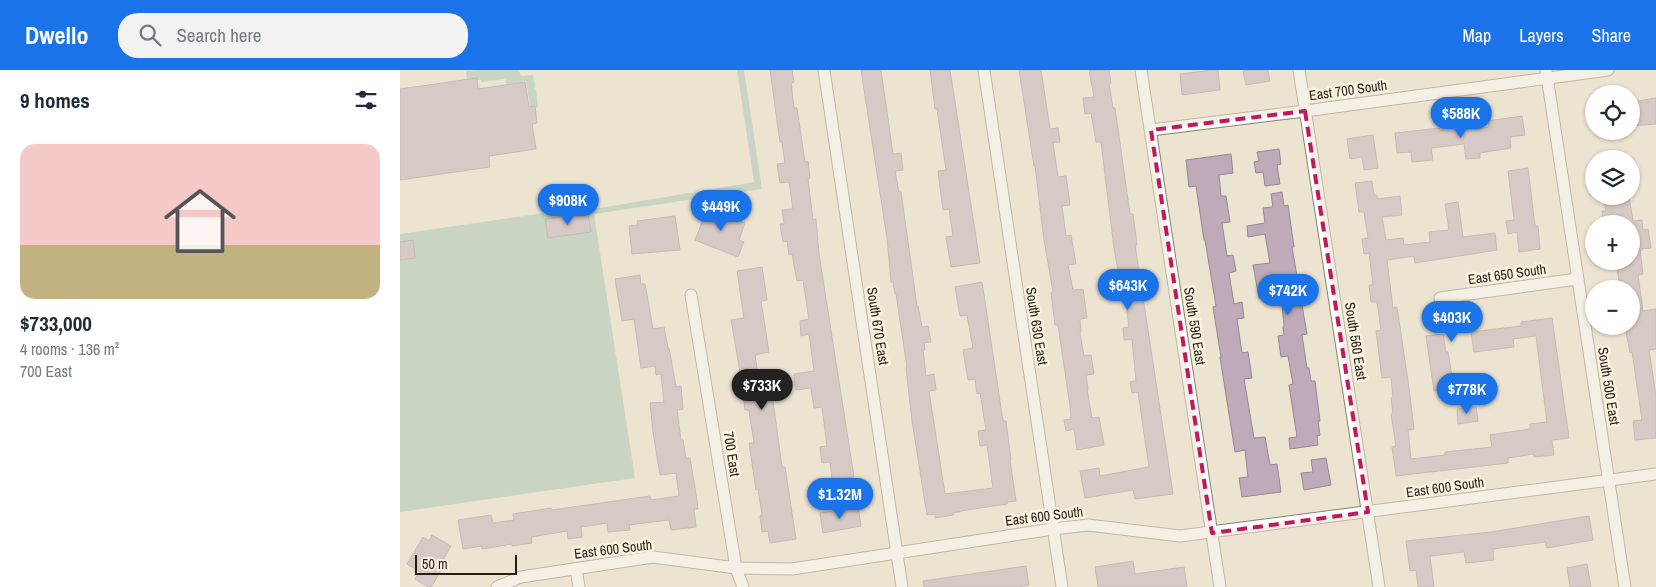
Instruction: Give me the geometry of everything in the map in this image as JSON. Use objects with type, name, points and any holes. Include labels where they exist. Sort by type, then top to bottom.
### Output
[{"type":"street","name":"South 670 East","points":[[824,70],[902,587]]},
{"type":"street","name":"South 630 East","points":[[984,70],[1062,587]]},
{"type":"street","name":"South 590 East","points":[[1141,70],[1220,587]]},
{"type":"street","name":"South 560 East","points":[[1299,70],[1379,587]]},
{"type":"street","name":"East 700 South","points":[[1151,130],[1305,111],[1547,74],[1608,70]]},
{"type":"street","name":"South 500 East","points":[[1547,74],[1625,587]]},
{"type":"street","name":"East 650 South","points":[[1440,298],[1577,279]]},
{"type":"street","name":"700 East","points":[[691,294],[736,568],[743,587]]},
{"type":"street","name":"East 600 South","points":[[497,587],[521,576],[653,557],[736,568],[792,568],[1088,525],[1180,536],[1212,533],[1656,474]]},
{"type":"street","points":[[576,569],[579,587]]},
{"type":"highlighted area","points":[[1305,111],[1368,512],[1212,533],[1151,130]]},
{"type":"green space","points":[[519,70],[521,76],[533,75],[538,107],[530,106],[526,81],[506,84],[505,79],[481,82],[477,78],[467,79],[467,71]]},
{"type":"green space","points":[[737,70],[744,70],[762,189],[594,214],[635,478],[400,512],[400,234],[593,206],[594,209],[754,182]]},
{"type":"building","points":[[770,70],[792,70],[794,82],[791,83],[794,108],[797,108],[805,162],[808,161],[810,178],[808,179],[813,220],[816,219],[819,254],[854,477],[832,479],[830,462],[822,463],[820,447],[827,446],[822,407],[814,408],[811,388],[796,390],[794,374],[814,371],[809,334],[801,336],[800,321],[809,319],[803,280],[797,281],[792,254],[789,255],[787,241],[783,242],[780,224],[784,224],[782,210],[793,209],[789,182],[780,183],[777,164],[785,163],[782,142],[780,142]]},
{"type":"building","points":[[861,70],[881,70],[893,154],[901,153],[903,170],[895,171],[899,192],[901,192],[917,306],[922,327],[928,326],[931,342],[924,343],[925,350],[923,350],[926,376],[934,374],[936,390],[929,391],[945,494],[993,488],[987,445],[980,446],[978,431],[986,430],[980,393],[977,394],[975,379],[968,380],[963,350],[973,348],[967,315],[960,316],[955,287],[982,282],[1003,421],[1006,421],[1016,501],[935,518],[935,514],[927,515],[912,421],[907,367],[896,294],[893,282],[891,282],[887,238]]},
{"type":"building","points":[[930,70],[950,70],[980,263],[951,267],[946,237],[953,236],[949,209],[943,210],[938,171],[946,170]]},
{"type":"building","points":[[1019,70],[1041,70],[1050,129],[1058,128],[1060,142],[1053,143],[1058,177],[1066,176],[1070,205],[1062,206],[1066,236],[1071,235],[1076,264],[1068,265],[1073,290],[1083,289],[1087,318],[1080,319],[1080,333],[1084,356],[1091,355],[1094,374],[1086,375],[1087,389],[1092,418],[1099,417],[1104,445],[1077,450],[1074,429],[1066,431],[1064,420],[1071,419],[1070,406],[1058,325],[1055,325],[1051,293],[1053,292]]},
{"type":"building","points":[[1089,70],[1109,70],[1111,83],[1109,84],[1113,108],[1115,108],[1130,214],[1133,214],[1137,245],[1135,245],[1173,494],[1135,499],[1133,490],[1085,498],[1080,471],[1099,468],[1100,476],[1149,467],[1138,392],[1132,393],[1130,382],[1136,381],[1132,339],[1124,340],[1123,328],[1129,327],[1114,248],[1101,142],[1096,142],[1091,113],[1085,114],[1083,98],[1094,97]]},
{"type":"building","points":[[1218,70],[1220,90],[1182,95],[1180,74]]},
{"type":"building","points":[[1268,70],[1270,81],[1246,85],[1243,71]]},
{"type":"building","points":[[477,78],[478,89],[525,82],[529,107],[535,106],[537,123],[532,124],[536,149],[489,156],[490,167],[400,180],[400,89]]},
{"type":"building","points":[[1656,98],[1656,124],[1640,125],[1640,101]]},
{"type":"building","points":[[1522,116],[1525,135],[1510,137],[1511,148],[1480,153],[1480,158],[1466,159],[1464,144],[1431,148],[1433,160],[1412,162],[1411,152],[1397,153],[1395,133],[1467,125],[1467,130],[1489,127],[1488,121]]},
{"type":"building","points":[[1373,135],[1378,168],[1364,170],[1362,157],[1350,159],[1347,139]]},
{"type":"building","points":[[1279,149],[1281,164],[1277,165],[1280,184],[1265,186],[1263,172],[1256,173],[1254,162],[1259,161],[1257,152]]},
{"type":"building","points":[[1231,154],[1233,173],[1219,175],[1221,196],[1226,196],[1230,222],[1222,223],[1227,256],[1233,255],[1236,271],[1229,273],[1234,304],[1242,302],[1244,318],[1237,319],[1242,353],[1248,352],[1252,378],[1244,379],[1254,438],[1265,437],[1270,465],[1277,464],[1281,492],[1242,497],[1239,478],[1248,477],[1245,450],[1235,452],[1213,307],[1216,306],[1196,186],[1189,187],[1186,160]]},
{"type":"building","points":[[1528,168],[1535,226],[1538,226],[1540,249],[1519,252],[1517,232],[1508,234],[1506,221],[1514,220],[1508,171]]},
{"type":"building","points":[[1372,181],[1374,195],[1377,195],[1378,199],[1400,196],[1402,215],[1382,217],[1386,240],[1403,238],[1404,245],[1430,242],[1429,232],[1449,230],[1445,204],[1458,202],[1463,237],[1495,233],[1497,250],[1415,263],[1414,256],[1387,260],[1393,308],[1397,307],[1414,429],[1408,430],[1411,459],[1445,455],[1445,452],[1492,447],[1490,435],[1530,429],[1530,424],[1547,422],[1536,336],[1513,339],[1514,347],[1474,352],[1471,332],[1521,326],[1521,322],[1552,318],[1569,438],[1552,440],[1554,455],[1534,457],[1534,454],[1508,458],[1508,463],[1396,476],[1392,447],[1396,446],[1391,414],[1393,414],[1391,398],[1393,397],[1391,377],[1382,378],[1376,331],[1381,330],[1377,302],[1371,302],[1369,285],[1373,285],[1369,253],[1364,254],[1362,239],[1368,238],[1364,212],[1359,212],[1355,183]]},
{"type":"building","points":[[1282,192],[1284,206],[1288,205],[1294,247],[1292,247],[1307,334],[1302,335],[1307,368],[1309,368],[1311,381],[1315,381],[1320,421],[1318,421],[1320,435],[1317,436],[1318,445],[1290,449],[1289,438],[1297,437],[1289,385],[1293,384],[1288,356],[1281,357],[1278,336],[1284,335],[1281,294],[1259,298],[1253,265],[1270,263],[1265,234],[1248,237],[1247,226],[1265,223],[1263,208],[1273,207],[1271,194]]},
{"type":"building","points":[[1605,205],[1630,205],[1632,215],[1602,215],[1602,211],[1606,211]]},
{"type":"building","points":[[708,207],[745,223],[739,240],[744,242],[738,257],[695,240]]},
{"type":"building","points":[[588,213],[591,232],[548,238],[545,219]]},
{"type":"building","points":[[675,216],[680,250],[632,254],[629,226],[638,225],[637,221]]},
{"type":"building","points":[[1640,220],[1642,220],[1643,230],[1648,229],[1651,248],[1640,249]]},
{"type":"building","points":[[413,240],[415,258],[400,260],[400,242]]},
{"type":"building","points":[[1640,249],[1643,274],[1638,275],[1639,280],[1619,280],[1618,270],[1640,270]]},
{"type":"building","points":[[762,267],[767,300],[761,301],[769,352],[755,355],[759,381],[770,380],[782,467],[785,467],[796,539],[770,543],[768,531],[762,532],[760,516],[762,515],[749,443],[754,443],[749,410],[745,410],[731,320],[744,318],[737,271]]},
{"type":"building","points":[[640,275],[641,284],[645,284],[653,329],[664,327],[676,387],[681,386],[683,409],[677,410],[681,440],[683,440],[686,458],[690,458],[696,494],[698,509],[694,509],[696,527],[671,530],[669,520],[629,525],[630,530],[608,532],[607,523],[581,527],[582,537],[568,539],[567,531],[531,537],[532,543],[482,549],[482,546],[463,549],[458,520],[491,515],[493,523],[514,520],[513,514],[551,508],[552,510],[650,496],[651,500],[679,496],[676,473],[660,475],[653,432],[650,403],[664,402],[661,374],[656,375],[655,366],[641,368],[634,319],[622,321],[615,279]]},
{"type":"building","points":[[1640,289],[1643,311],[1656,309],[1656,349],[1649,350],[1656,396],[1656,438],[1635,440],[1633,421],[1642,420],[1632,352],[1630,353],[1627,335],[1640,335]]},
{"type":"building","points":[[1443,334],[1454,388],[1434,391],[1426,336]]},
{"type":"building","points":[[1476,407],[1478,421],[1458,424],[1457,409]]},
{"type":"building","points":[[1326,458],[1331,485],[1304,490],[1301,473],[1313,472],[1311,460]]},
{"type":"building","points":[[858,507],[861,526],[823,533],[820,513]]},
{"type":"building","points":[[1589,516],[1593,540],[1547,548],[1545,542],[1493,549],[1494,560],[1466,563],[1464,552],[1430,556],[1434,587],[1418,587],[1416,570],[1410,571],[1406,541],[1491,532]]},
{"type":"building","points":[[432,535],[451,546],[439,567],[442,569],[431,587],[428,587],[415,579],[420,572],[407,564],[423,537],[429,541]]},
{"type":"building","points":[[1133,561],[1135,574],[1184,567],[1187,587],[1098,587],[1095,567]]},
{"type":"building","points":[[1587,564],[1591,587],[1570,587],[1567,568]]},
{"type":"building","points":[[1026,566],[1029,585],[1017,587],[924,587],[923,581]]}]
